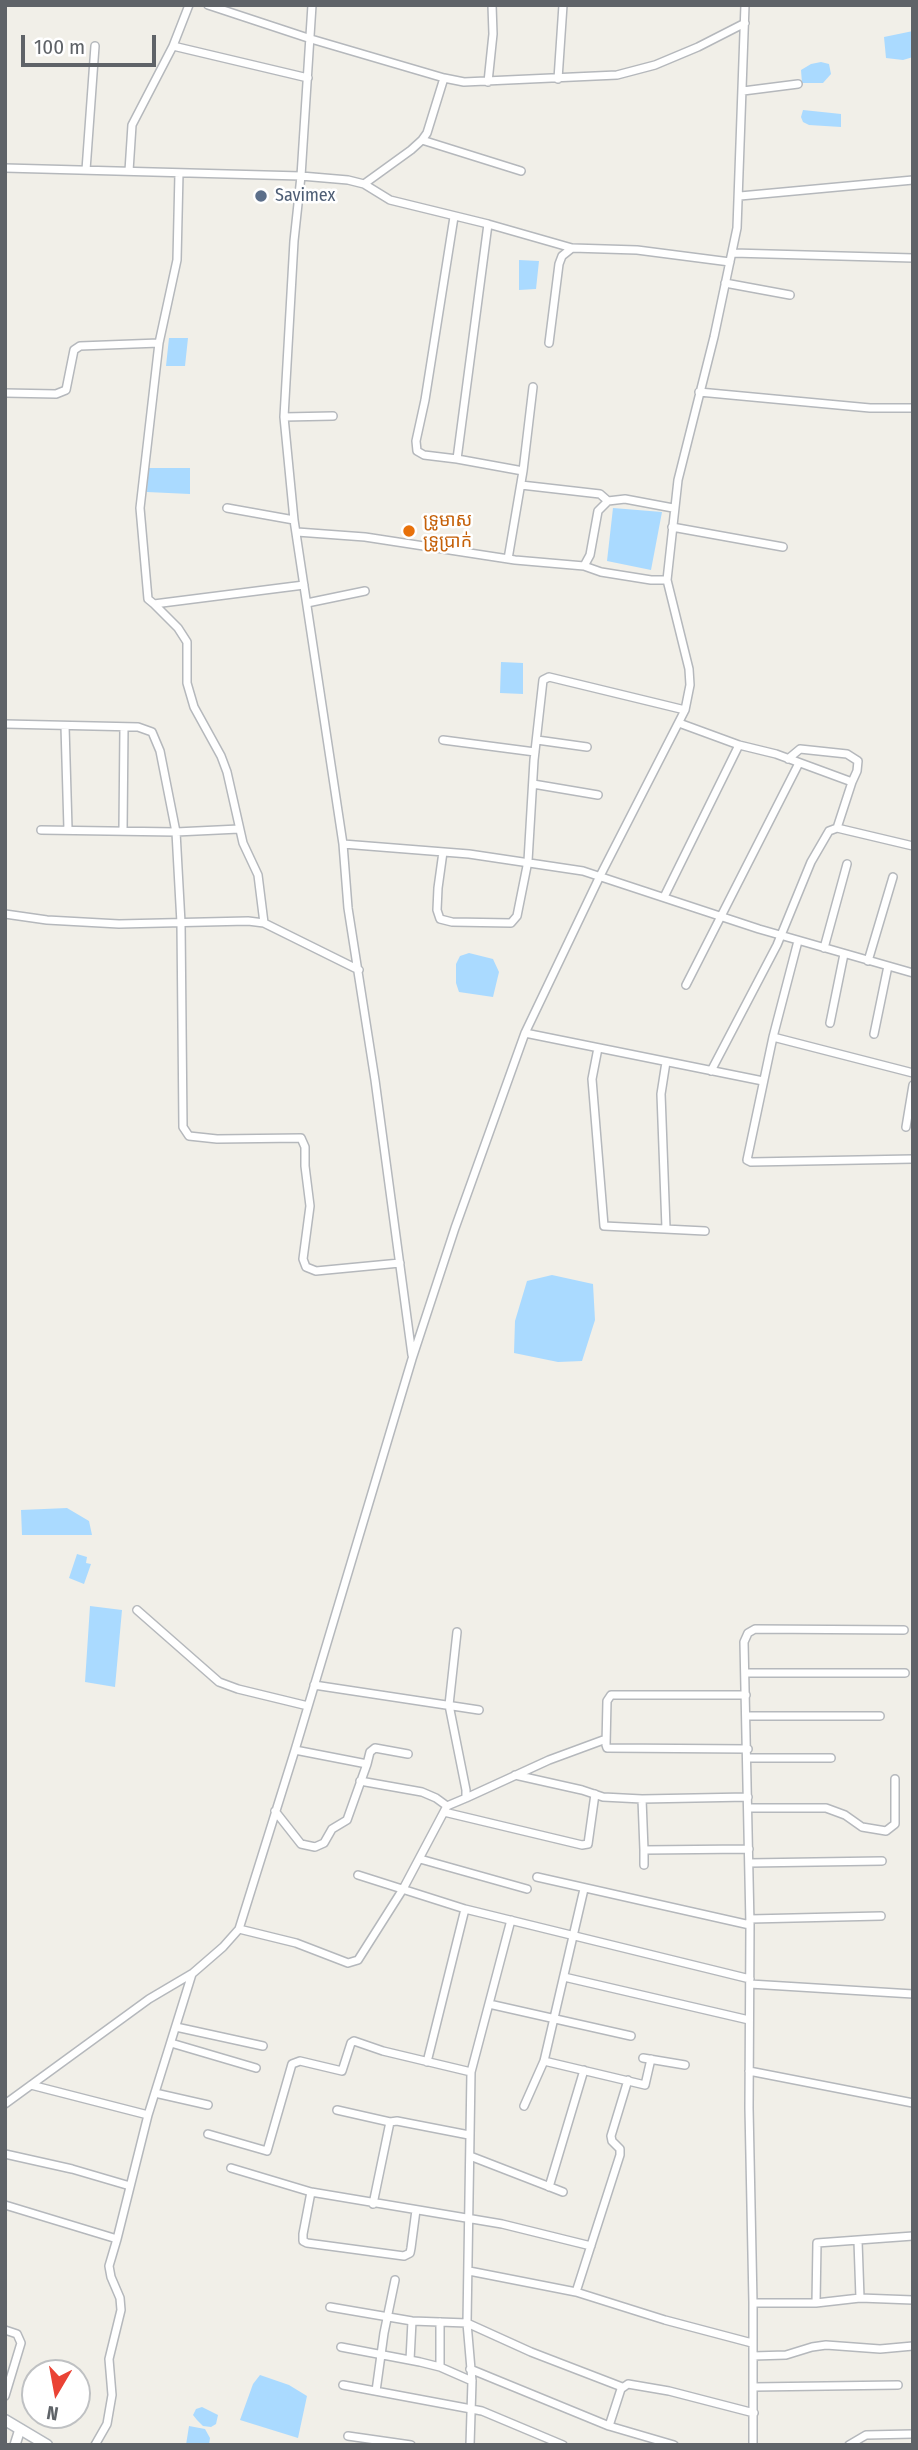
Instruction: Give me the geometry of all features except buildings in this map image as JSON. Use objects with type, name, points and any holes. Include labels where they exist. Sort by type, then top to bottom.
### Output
[{"type":"main road","points":[[5,2420],[47,2445]]},
{"type":"street","points":[[129,171],[132,125],[173,46],[189,5]]},
{"type":"street","points":[[208,5],[311,39],[464,82],[617,75],[655,65],[745,23]]},
{"type":"street","points":[[312,5],[284,417],[294,520],[343,844],[348,908],[359,970],[412,1359]]},
{"type":"street","points":[[488,82],[493,34],[492,5]]},
{"type":"street","points":[[558,79],[563,5]]},
{"type":"street","points":[[5,2104],[149,1999],[193,1973],[223,1947],[239,1928],[412,1359],[455,1228],[525,1033],[600,876],[685,710],[690,685],[689,669],[667,580],[673,509],[733,253],[740,196],[745,5]]},
{"type":"street","points":[[86,170],[95,46]]},
{"type":"street","points":[[173,46],[308,78]]},
{"type":"street","points":[[364,184],[422,140],[427,133],[444,78]]},
{"type":"street","points":[[743,91],[798,84]]},
{"type":"street","points":[[422,140],[521,171]]},
{"type":"street","points":[[5,168],[301,176],[348,180],[364,184],[390,200],[572,248],[637,250],[730,262]]},
{"type":"street","points":[[179,173],[177,260],[159,343],[140,508],[148,599],[178,628],[187,642],[187,683],[194,707],[227,772],[243,843],[258,875],[264,923]]},
{"type":"street","points":[[740,196],[913,180]]},
{"type":"street","points":[[454,217],[416,441],[417,451],[424,455],[523,471]]},
{"type":"street","points":[[457,459],[488,224]]},
{"type":"street","points":[[549,343],[559,264],[562,256],[572,248]]},
{"type":"street","points":[[733,253],[913,258]]},
{"type":"street","points":[[725,283],[790,295]]},
{"type":"street","points":[[5,393],[56,394],[66,390],[74,351],[80,346],[159,343]]},
{"type":"street","points":[[508,559],[521,485],[533,387]]},
{"type":"street","points":[[699,392],[870,408],[913,408]]},
{"type":"street","points":[[284,417],[333,416]]},
{"type":"street","points":[[521,485],[600,494],[608,500],[625,499],[673,509]]},
{"type":"street","points":[[584,566],[590,555],[598,511],[608,500]]},
{"type":"street","points":[[227,508],[294,520]]},
{"type":"street","points":[[672,527],[783,547]]},
{"type":"street","points":[[297,532],[365,537],[508,559],[584,566],[601,572],[651,580],[667,580]]},
{"type":"street","points":[[154,604],[304,585]]},
{"type":"street","points":[[307,603],[365,591]]},
{"type":"street","points":[[443,852],[437,910],[440,919],[452,922],[511,923],[520,906],[528,862],[543,680],[549,677],[685,710]]},
{"type":"street","points":[[679,723],[852,782]]},
{"type":"street","points":[[5,724],[145,728],[155,737],[176,832],[181,923],[183,1128],[189,1136],[217,1139],[301,1138],[305,1147],[304,1166],[310,1206],[303,1259],[306,1267],[316,1271],[400,1263]]},
{"type":"street","points":[[65,726],[68,829]]},
{"type":"street","points":[[123,830],[124,727]]},
{"type":"street","points":[[443,740],[536,752]]},
{"type":"street","points":[[537,740],[587,747]]},
{"type":"street","points":[[664,897],[739,745]]},
{"type":"street","points":[[788,759],[800,749],[846,754],[858,761],[837,828]]},
{"type":"street","points":[[686,985],[799,763]]},
{"type":"street","points":[[533,784],[598,795]]},
{"type":"street","points":[[710,1071],[780,936],[811,862],[829,831],[837,828],[913,846]]},
{"type":"street","points":[[41,830],[176,832],[239,829]]},
{"type":"street","points":[[343,844],[394,846],[583,871],[780,936],[913,973]]},
{"type":"street","points":[[824,948],[847,864]]},
{"type":"street","points":[[868,961],[893,877]]},
{"type":"street","points":[[5,914],[47,920],[120,924],[248,921],[264,923],[359,970]]},
{"type":"street","points":[[798,941],[763,1081],[748,1162],[913,1159]]},
{"type":"street","points":[[830,1023],[844,954]]},
{"type":"street","points":[[874,1034],[888,966]]},
{"type":"street","points":[[525,1033],[763,1081]]},
{"type":"street","points":[[773,1037],[913,1073]]},
{"type":"street","points":[[598,1048],[592,1079],[604,1226],[705,1231]]},
{"type":"street","points":[[666,1062],[662,1094],[666,1228]]},
{"type":"street","points":[[906,1127],[913,1085]]},
{"type":"street","points":[[137,1610],[219,1682],[308,1706]]},
{"type":"street","points":[[753,2445],[748,2020],[750,1922],[744,1642],[748,1633],[755,1629],[904,1630]]},
{"type":"street","points":[[457,1632],[449,1705],[466,1798]]},
{"type":"street","points":[[745,1674],[905,1673]]},
{"type":"street","points":[[314,1685],[480,1710]]},
{"type":"street","points":[[746,1695],[611,1695],[607,1701],[606,1739],[607,1748],[748,1749]]},
{"type":"street","points":[[747,1716],[880,1716]]},
{"type":"street","points":[[239,1928],[296,1943],[348,1964],[354,1963],[403,1889],[446,1809],[549,1760],[606,1739]]},
{"type":"street","points":[[275,1811],[301,1844],[315,1847],[324,1843],[332,1829],[347,1820],[370,1752],[375,1748],[408,1754]]},
{"type":"street","points":[[295,1750],[367,1764]]},
{"type":"street","points":[[748,1758],[831,1758]]},
{"type":"street","points":[[515,1775],[595,1794],[642,1799],[748,1797]]},
{"type":"street","points":[[748,1808],[826,1808],[845,1815],[862,1827],[886,1831],[895,1824],[895,1779]]},
{"type":"street","points":[[359,1781],[422,1792],[436,1798],[446,1809],[582,1845],[588,1844],[595,1794]]},
{"type":"street","points":[[642,1799],[644,1865]]},
{"type":"street","points":[[644,1850],[749,1849]]},
{"type":"street","points":[[420,1859],[527,1889]]},
{"type":"street","points":[[749,1863],[882,1861]]},
{"type":"street","points":[[358,1875],[465,1909],[750,1981],[913,1994]]},
{"type":"street","points":[[537,1877],[750,1922],[881,1916]]},
{"type":"street","points":[[524,2106],[544,2061],[584,1889]]},
{"type":"street","points":[[427,2062],[465,1909]]},
{"type":"street","points":[[470,2445],[472,2381],[467,2323],[471,2072],[511,1920]]},
{"type":"street","points":[[95,2445],[107,2424],[112,2395],[109,2359],[121,2310],[120,2298],[109,2266],[148,2115],[193,1973]]},
{"type":"street","points":[[564,1977],[748,2020]]},
{"type":"street","points":[[489,2004],[631,2036]]},
{"type":"street","points":[[176,2026],[263,2046]]},
{"type":"street","points":[[208,2134],[267,2151],[292,2064],[300,2061],[342,2071],[354,2041],[471,2072]]},
{"type":"street","points":[[171,2043],[256,2068]]},
{"type":"street","points":[[544,2061],[645,2085],[647,2058],[685,2065]]},
{"type":"street","points":[[549,2186],[584,2070]]},
{"type":"street","points":[[749,2071],[913,2103]]},
{"type":"street","points":[[576,2292],[620,2155],[620,2149],[611,2136],[628,2080]]},
{"type":"street","points":[[31,2085],[148,2115]]},
{"type":"street","points":[[155,2093],[208,2105]]},
{"type":"street","points":[[337,2110],[469,2135]]},
{"type":"street","points":[[373,2204],[390,2122]]},
{"type":"street","points":[[5,2154],[130,2186]]},
{"type":"street","points":[[470,2156],[564,2192]]},
{"type":"street","points":[[231,2168],[311,2192],[502,2224],[591,2246]]},
{"type":"street","points":[[311,2192],[303,2234],[303,2241],[307,2244],[404,2256],[410,2253],[416,2210]]},
{"type":"street","points":[[5,2206],[117,2239]]},
{"type":"street","points":[[816,2303],[817,2244],[913,2236]]},
{"type":"street","points":[[858,2241],[860,2298]]},
{"type":"street","points":[[469,2271],[576,2292],[677,2324],[752,2343]]},
{"type":"street","points":[[376,2391],[395,2280]]},
{"type":"street","points":[[753,2304],[816,2303],[860,2298],[913,2300]]},
{"type":"street","points":[[330,2307],[412,2320],[467,2323],[622,2387],[633,2384],[669,2391],[754,2413]]},
{"type":"street","points":[[410,2360],[412,2320]]},
{"type":"street","points":[[440,2322],[440,2367]]},
{"type":"street","points":[[5,2330],[17,2334],[21,2343],[5,2396]]},
{"type":"street","points":[[753,2356],[786,2355],[826,2345],[880,2349],[913,2346]]},
{"type":"street","points":[[341,2347],[440,2367],[472,2381]]},
{"type":"street","points":[[470,2369],[609,2426],[674,2445]]},
{"type":"street","points":[[343,2385],[471,2409],[563,2445]]},
{"type":"street","points":[[754,2387],[898,2385]]},
{"type":"street","points":[[609,2426],[622,2387]]},
{"type":"street","points":[[15,2445],[20,2429]]},
{"type":"street","points":[[849,2445],[866,2435],[913,2434]]},
{"type":"street","points":[[348,2436],[411,2445]]},
{"type":"street","points":[[637,2445],[643,2437]]},
{"type":"water","points":[[913,31],[913,57],[903,60],[886,58],[884,37]]},
{"type":"water","points":[[821,62],[829,64],[831,74],[823,83],[802,83],[801,70]]},
{"type":"water","points":[[803,110],[841,114],[841,127],[809,125],[803,122],[801,117]]},
{"type":"water","points":[[519,260],[539,261],[536,289],[519,290]]},
{"type":"water","points":[[169,338],[188,338],[185,366],[166,366]]},
{"type":"water","points":[[148,468],[190,468],[190,494],[147,492]]},
{"type":"water","points":[[613,508],[662,512],[651,570],[607,561]]},
{"type":"water","points":[[501,662],[523,663],[523,694],[500,693]]},
{"type":"water","points":[[469,953],[493,959],[499,972],[493,997],[459,992],[456,964],[460,956]]},
{"type":"water","points":[[552,1275],[593,1284],[595,1320],[582,1361],[558,1362],[514,1353],[515,1321],[527,1281]]},
{"type":"water","points":[[67,1508],[89,1521],[92,1535],[22,1535],[21,1510]]},
{"type":"water","points":[[77,1554],[87,1557],[86,1563],[91,1564],[84,1584],[69,1578]]},
{"type":"water","points":[[90,1606],[122,1610],[115,1687],[85,1682]]},
{"type":"water","points":[[260,2375],[289,2385],[307,2396],[298,2438],[240,2420],[253,2384]]},
{"type":"water","points":[[202,2407],[218,2415],[216,2424],[211,2427],[203,2426],[197,2420],[193,2415],[196,2409]]},
{"type":"water","points":[[189,2426],[205,2429],[210,2438],[209,2445],[186,2445]]},
{"type":"place","name":"Savimex","points":[[261,196]]},
{"type":"place","name":"ទ្រូមាស ទ្រូប្រាក់","points":[[409,531]]}]
